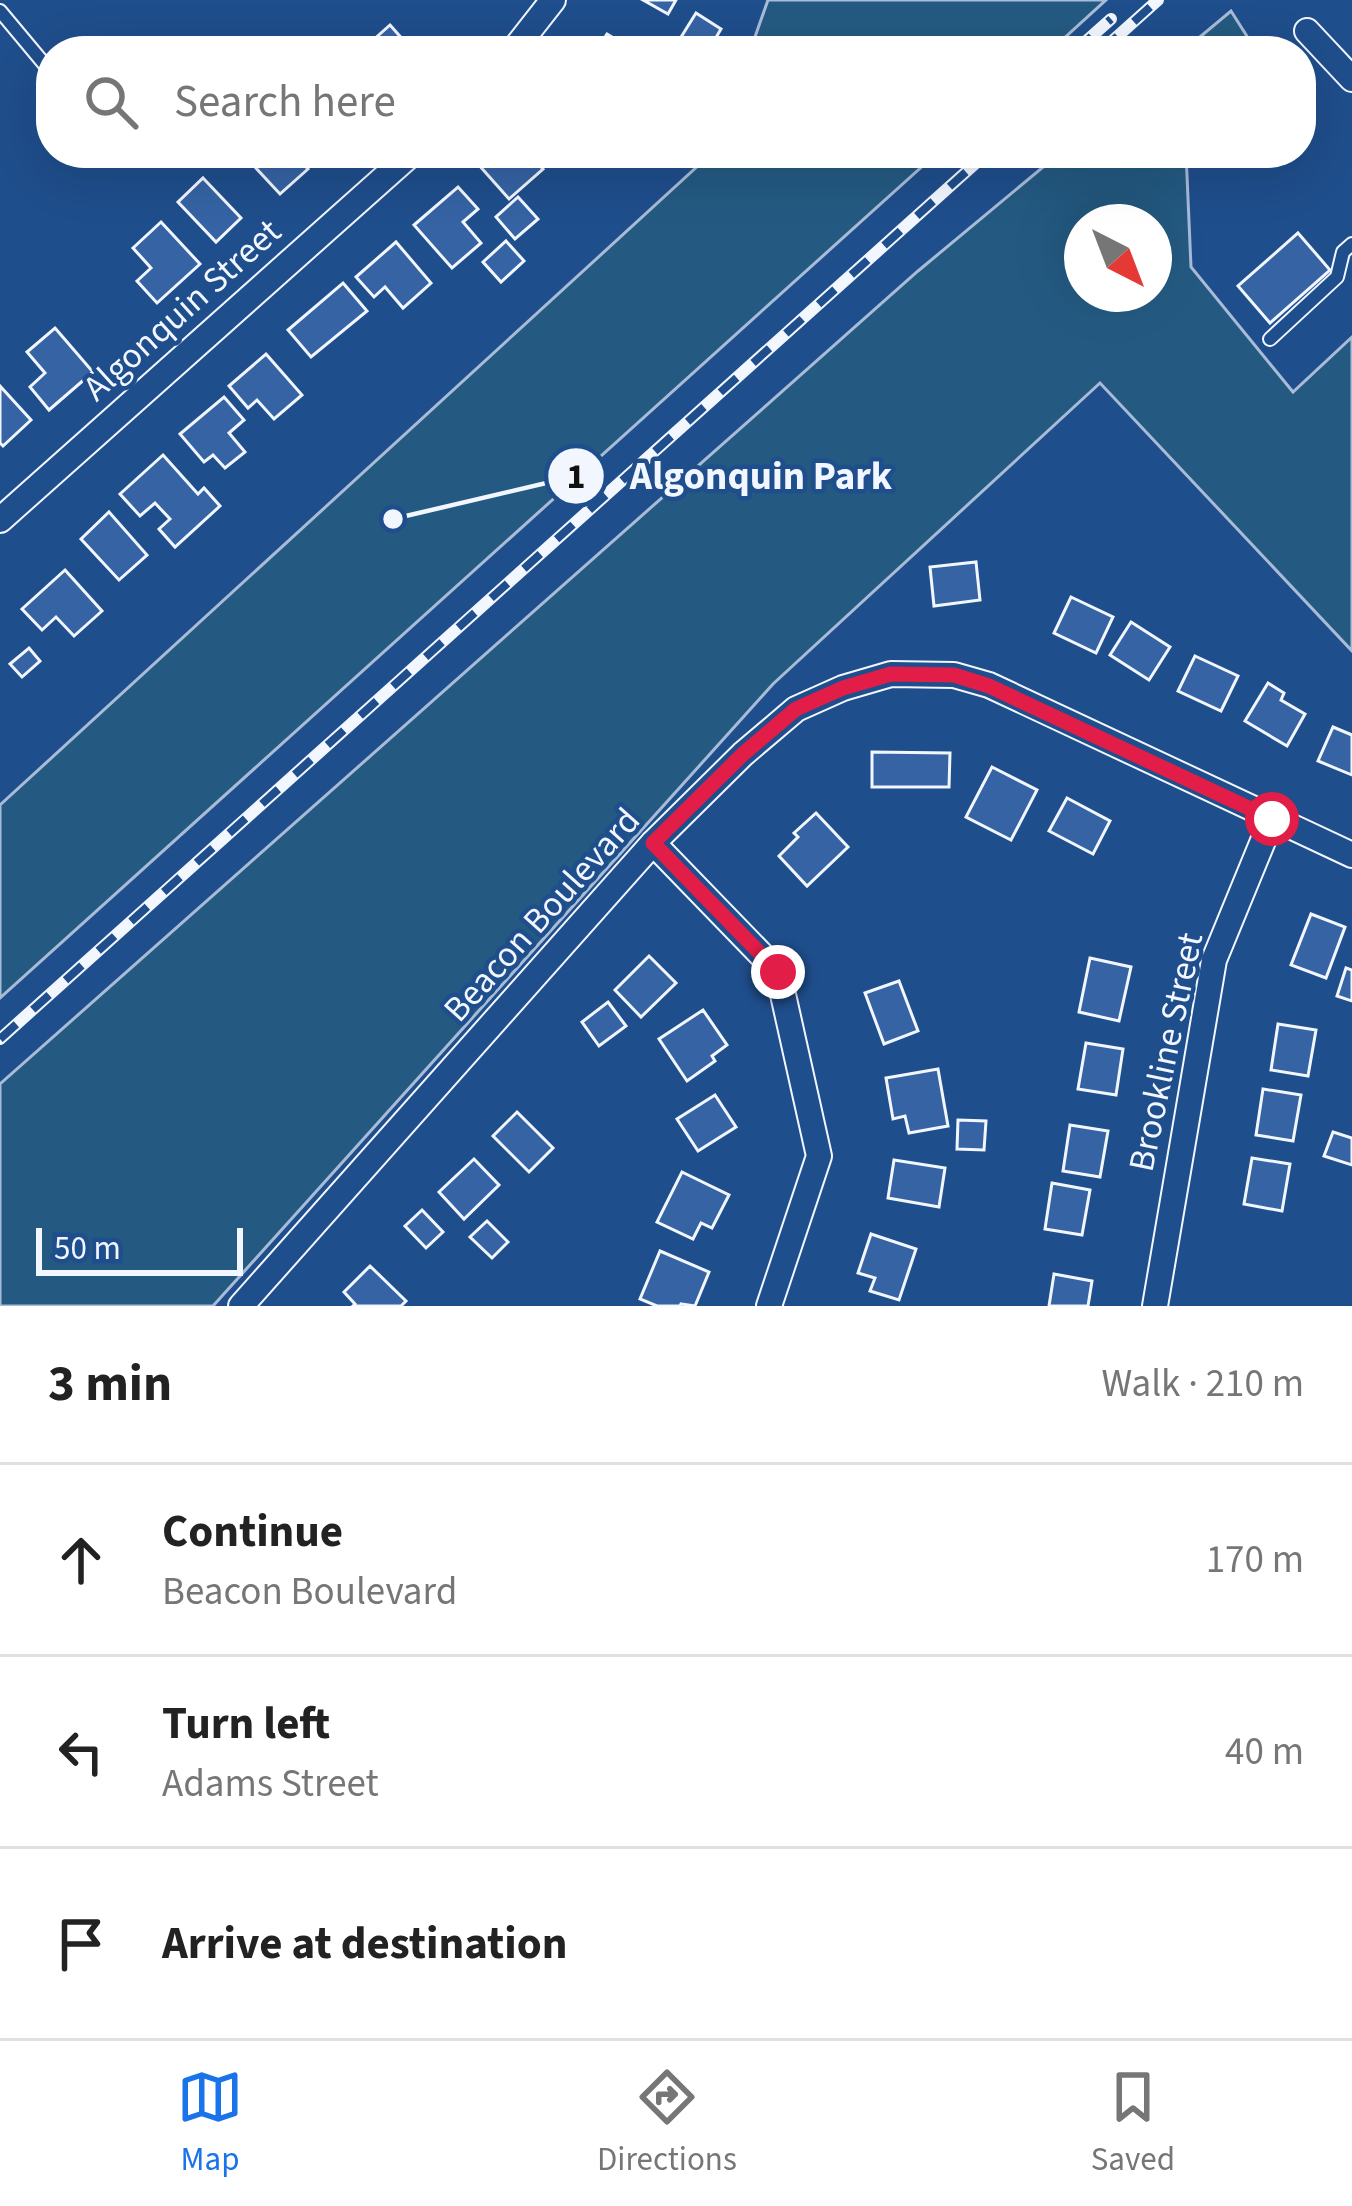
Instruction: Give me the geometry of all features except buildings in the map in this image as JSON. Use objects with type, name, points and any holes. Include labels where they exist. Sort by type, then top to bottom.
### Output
[{"type":"street","points":[[525,36],[553,0]]},
{"type":"street","points":[[1307,31],[1312,36]]},
{"type":"street","points":[[1316,41],[1352,80]]},
{"type":"street","name":"Algonquin Street","points":[[0,520],[395,168]]},
{"type":"street","name":"Beacon Boulevard","points":[[241,1306],[653,843],[796,709],[843,688],[891,674],[954,675],[989,686],[1352,854]]},
{"type":"street","name":"Brookline Street","points":[[1155,1306],[1214,960],[1272,819]]},
{"type":"street","points":[[653,843],[778,972],[819,1156],[769,1306]]},
{"type":"lane","points":[[0,11],[36,54]]},
{"type":"lane","points":[[1270,339],[1337,277],[1343,252],[1352,244]]},
{"type":"shaded area","points":[[768,0],[1106,0],[1066,36],[755,36]]},
{"type":"shaded area","points":[[1231,11],[1247,36],[1201,36]]},
{"type":"shaded area","points":[[696,168],[920,168],[0,998],[0,805]]},
{"type":"shaded area","points":[[1042,168],[1187,168],[1191,267],[1293,392],[1352,337],[1352,651],[1100,383],[773,684],[213,1306],[0,1306],[0,1084],[918,271]]},
{"type":"railway","points":[[1118,36],[1158,0]]},
{"type":"railway","points":[[1092,36],[1111,19]]},
{"type":"railway","points":[[0,1039],[970,168]]},
{"type":"place","name":"Algonquin Park","points":[[393,519]]},
{"type":"route","points":[[778,972],[653,843],[796,709],[843,688],[891,674],[954,675],[989,686],[1272,819]]}]
